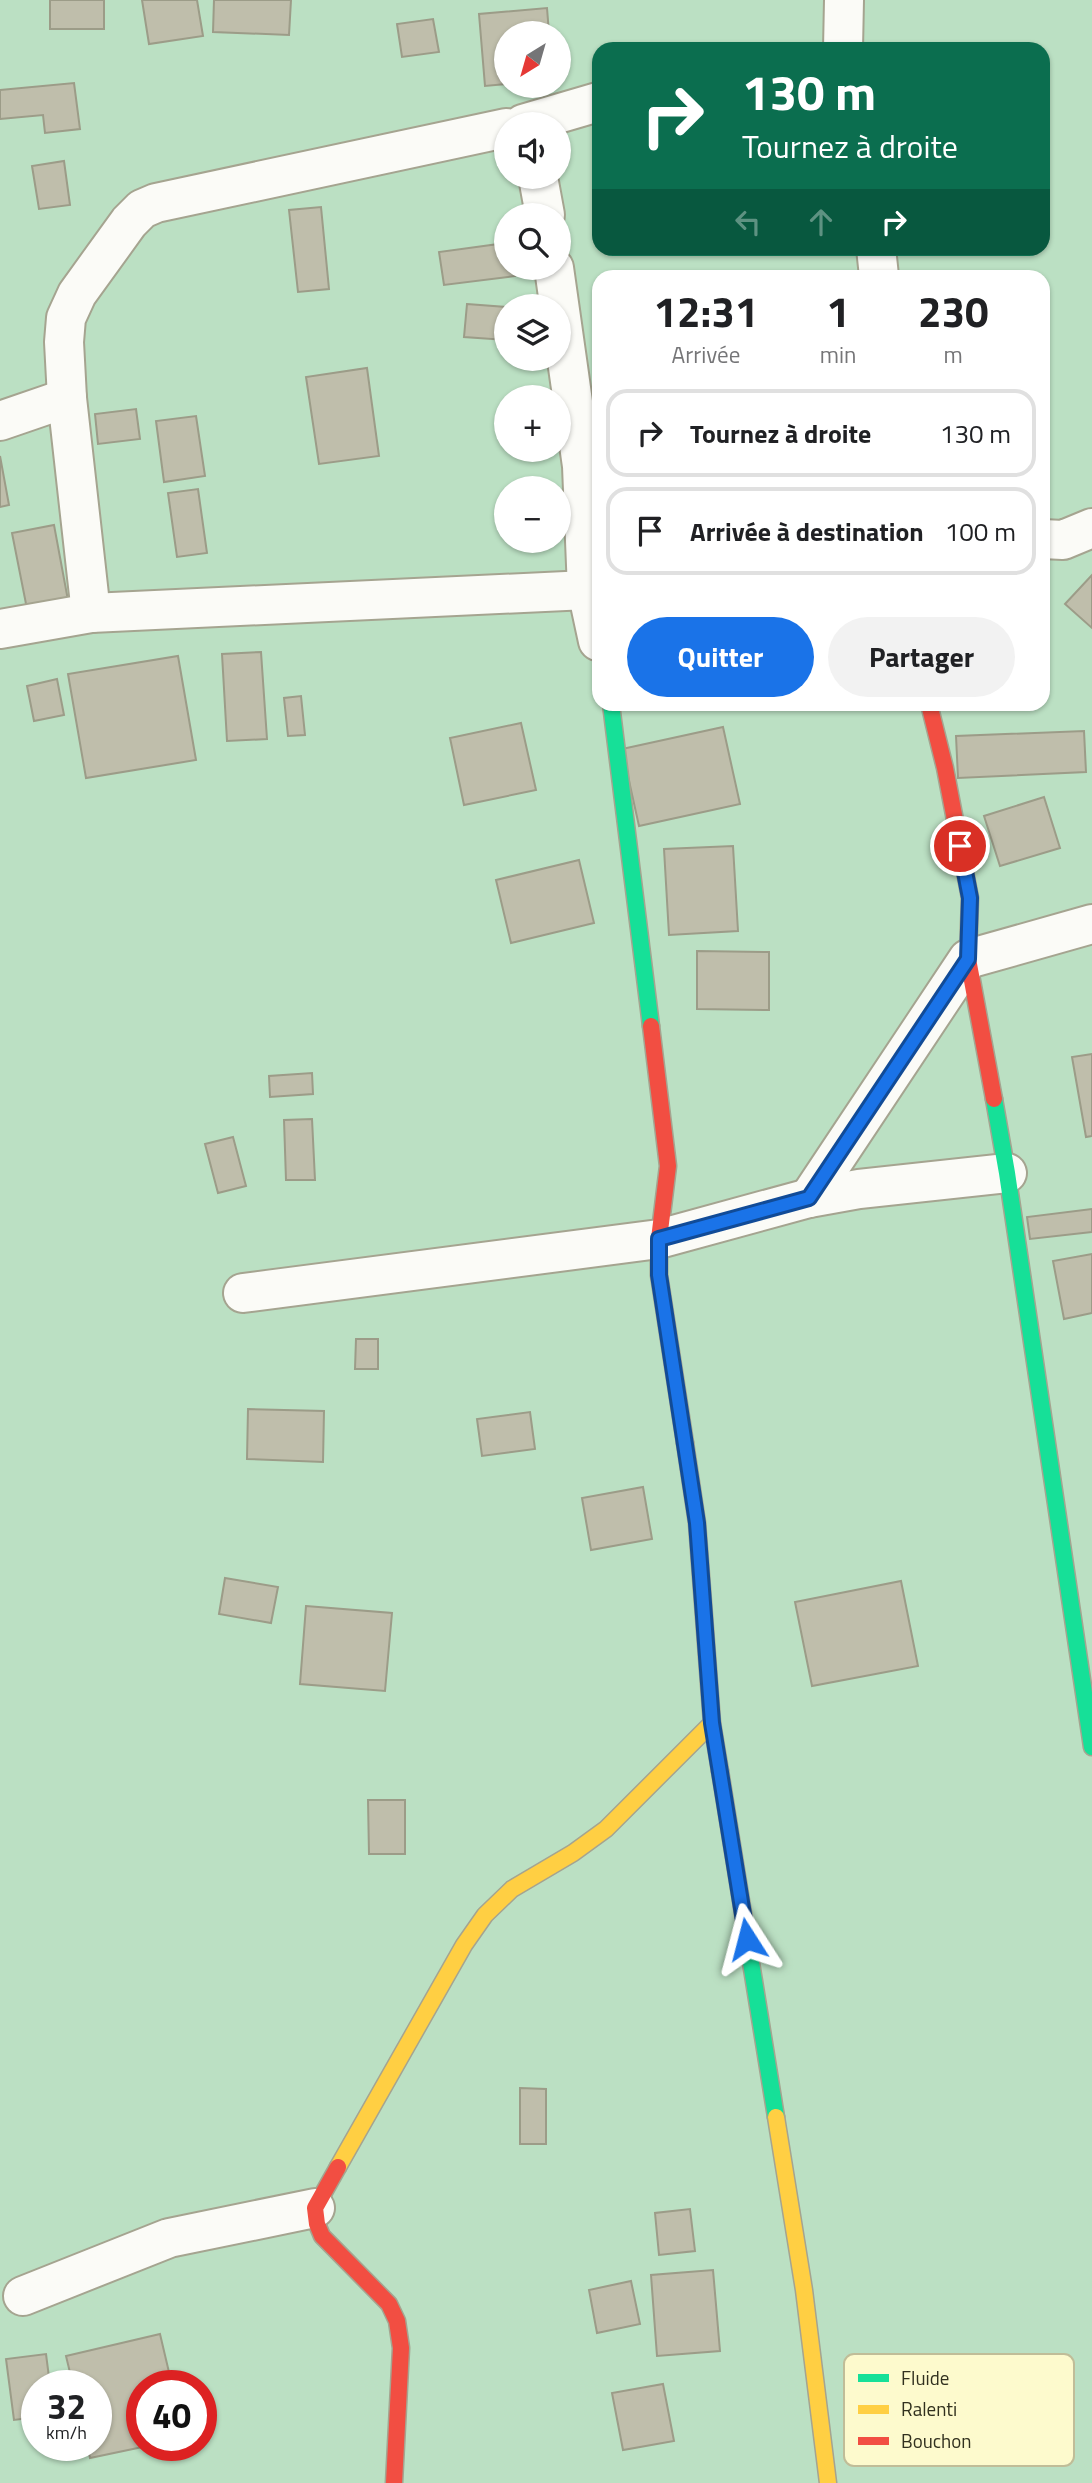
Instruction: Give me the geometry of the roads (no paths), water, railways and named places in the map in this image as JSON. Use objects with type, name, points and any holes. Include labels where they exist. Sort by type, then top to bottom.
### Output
[{"type":"street","points":[[843,42],[844,0]]},
{"type":"street","points":[[565,112],[592,104]]},
{"type":"street","points":[[91,613],[67,398],[64,342],[66,318],[77,294],[129,222],[142,209],[156,203],[494,131]]},
{"type":"street","points":[[556,280],[582,466],[592,578]]},
{"type":"street","points":[[0,421],[67,398]]},
{"type":"street","points":[[1050,539],[1063,540],[1092,528]]},
{"type":"street","points":[[0,629],[91,613],[592,589]]},
{"type":"street","points":[[612,711],[668,1166],[659,1239],[659,1275],[697,1523],[712,1723],[804,2290],[828,2483]]},
{"type":"street","points":[[931,711],[945,768],[970,898],[968,959],[1083,1618],[1092,1747]]},
{"type":"street","points":[[809,1198],[968,959],[1092,924]]},
{"type":"street","points":[[243,1293],[659,1239],[809,1198],[859,1189],[1007,1173]]},
{"type":"street","points":[[394,2483],[401,2348],[397,2321],[389,2304],[322,2236],[315,2208],[464,1945],[485,1915],[512,1889],[573,1853],[606,1829],[712,1723]]},
{"type":"street","points":[[23,2297],[169,2238],[315,2208]]}]
